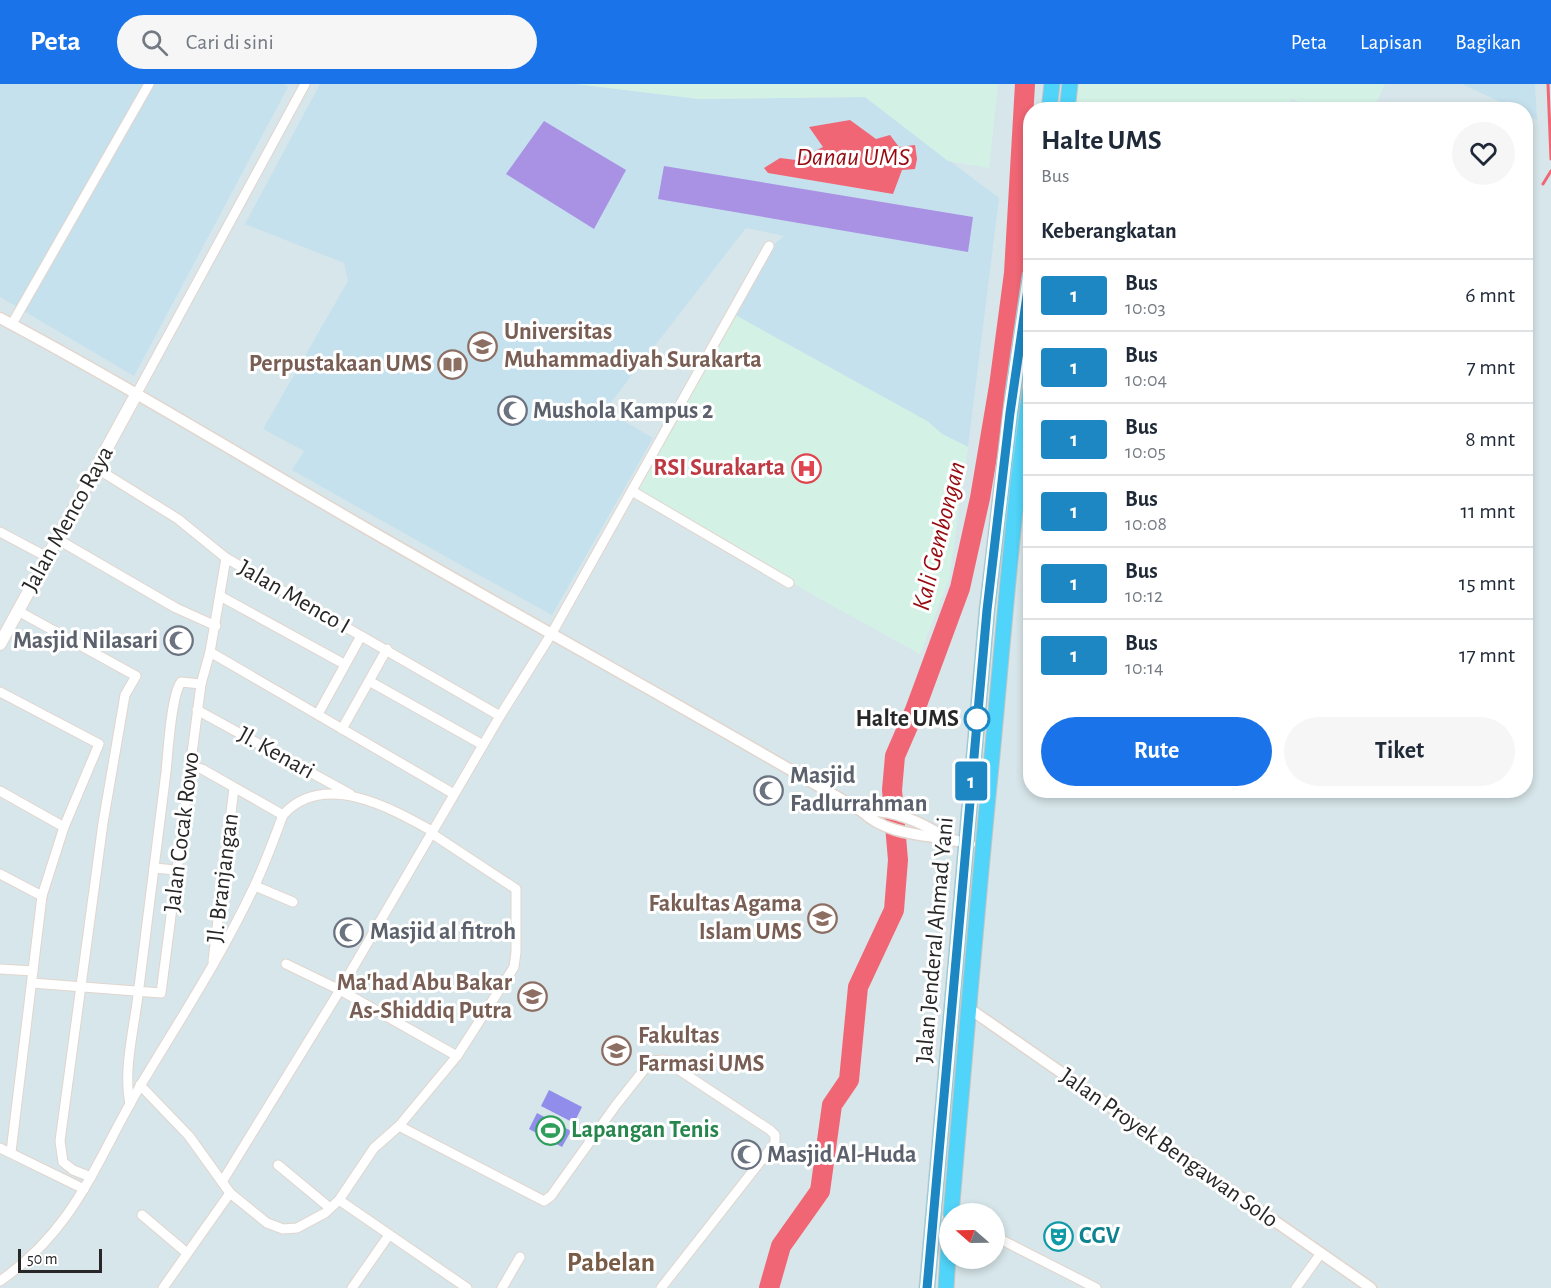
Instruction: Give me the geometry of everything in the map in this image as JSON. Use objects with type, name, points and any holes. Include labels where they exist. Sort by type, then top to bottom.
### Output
[{"type":"highway","points":[[1050,102],[1052,84]]},
{"type":"highway","points":[[1068,102],[1070,84]]},
{"type":"highway","name":"Jalan Jenderal Ahmad Yani","points":[[927,1288],[966,843],[1001,485],[1023,326]]},
{"type":"highway","name":"Jalan Jenderal Ahmad Yani","points":[[952,1203],[982,848],[1023,442]]},
{"type":"highway","points":[[933,1226],[939,1226]]},
{"type":"highway","points":[[946,1288],[947,1269]]},
{"type":"main road","name":"Jalan Menco Raya","points":[[1,638],[137,393]]},
{"type":"street","points":[[12,324],[148,84]]},
{"type":"street","points":[[137,393],[305,84]]},
{"type":"street","points":[[222,1182],[340,990],[500,716],[552,633],[769,246]]},
{"type":"street","points":[[0,318],[137,393],[365,528],[742,740],[863,812],[874,810],[881,818],[904,825],[928,826],[944,837],[982,848]]},
{"type":"street","name":"Jalan Menco I","points":[[96,468],[178,519],[226,558],[500,716]]},
{"type":"street","points":[[632,491],[789,583]]},
{"type":"street","points":[[0,532],[47,556]]},
{"type":"street","points":[[57,539],[176,608],[216,626]]},
{"type":"street","name":"Jalan Cocak Rowo","points":[[139,992],[161,993],[197,710],[201,684],[216,626],[226,558]]},
{"type":"street","points":[[220,596],[344,664]]},
{"type":"street","points":[[18,611],[136,675],[125,695],[104,823],[60,1155],[69,1167],[91,1177]]},
{"type":"street","points":[[318,714],[361,636]]},
{"type":"street","points":[[342,729],[387,649]]},
{"type":"street","points":[[210,652],[454,794]]},
{"type":"street","points":[[130,1104],[128,1079],[176,695],[179,684],[188,681],[201,684]]},
{"type":"street","points":[[369,681],[483,745]]},
{"type":"street","points":[[0,692],[99,744],[64,827],[42,896],[11,1152]]},
{"type":"street","name":"Jl. Kenari","points":[[197,710],[355,796]]},
{"type":"street","points":[[190,766],[283,815]]},
{"type":"street","name":"Jl. Branjangan","points":[[212,967],[234,788]]},
{"type":"street","points":[[0,791],[64,827]]},
{"type":"street","points":[[7,1288],[0,1282],[54,1233],[84,1189],[140,1086],[212,967],[255,886],[283,815],[297,802],[330,794],[355,796],[398,813],[432,832],[511,884],[518,895],[516,952],[511,973],[457,1056],[399,1126],[374,1148],[339,1200],[303,1226],[283,1229],[267,1223],[230,1193],[185,1132],[140,1086]]},
{"type":"street","points":[[154,868],[176,870]]},
{"type":"street","points":[[0,874],[42,896]]},
{"type":"street","points":[[255,886],[292,902]]},
{"type":"street","points":[[286,964],[340,990],[457,1056]]},
{"type":"street","points":[[0,969],[33,971]]},
{"type":"street","points":[[32,983],[139,992]]},
{"type":"street","name":"Jalan Proyek Bengawan Solo","points":[[968,1007],[1371,1288]]},
{"type":"street","points":[[399,1126],[546,1201],[651,1061],[664,1060],[703,1084],[770,1130],[775,1136],[776,1143],[661,1288]]},
{"type":"street","points":[[0,1148],[84,1189]]},
{"type":"street","points":[[278,1165],[330,1208]]},
{"type":"street","points":[[163,1288],[230,1193]]},
{"type":"street","points":[[339,1200],[467,1288]]},
{"type":"street","points":[[142,1215],[187,1253]]},
{"type":"street","points":[[352,1288],[389,1234]]},
{"type":"street","points":[[1005,1242],[1096,1288]]},
{"type":"street","points":[[1296,1288],[1321,1253]]},
{"type":"street","points":[[502,1288],[519,1257]]},
{"type":"street","points":[[0,1267],[9,1274]]},
{"type":"shaded area","points":[[0,84],[284,84],[288,87],[134,376],[0,297]]},
{"type":"shaded area","name":"Universitas Muhammadiyah Surakarta","points":[[320,84],[576,84],[699,99],[865,97],[999,198],[968,447],[942,434],[927,421],[735,315],[771,247],[784,236],[746,228],[605,410],[653,438],[552,615],[450,559],[292,470],[304,451],[263,429],[348,281],[344,263],[245,224]]},
{"type":"shaded area","points":[[576,84],[998,84],[989,168],[948,161],[865,97],[699,99]]},
{"type":"shaded area","points":[[1078,84],[1385,84],[1376,102],[1299,102],[1291,99],[1290,102],[1077,102]]},
{"type":"shaded area","points":[[1462,84],[1535,84],[1537,120],[1533,118],[1533,102],[1500,102]]},
{"type":"shaded area","points":[[544,121],[626,170],[594,229],[506,174]]},
{"type":"shaded area","points":[[664,166],[973,217],[968,252],[658,199]]},
{"type":"shaded area","name":"RSI Surakarta","points":[[735,315],[927,421],[942,434],[968,447],[949,579],[920,654],[813,595],[636,489]]},
{"type":"shaded area","name":"Lapangan Tenis","points":[[549,1090],[582,1107],[574,1123],[541,1106]]},
{"type":"shaded area","name":"Lapangan Tenis","points":[[537,1113],[571,1131],[562,1147],[529,1129]]},
{"type":"water","name":"Danau UMS","points":[[850,120],[876,139],[890,135],[899,147],[915,145],[917,159],[915,169],[902,170],[893,194],[768,173],[764,168],[780,158],[796,160],[823,147],[809,127]]},
{"type":"waterway","name":"Kali Gembongan","points":[[1024,102],[1025,84]]},
{"type":"waterway","points":[[1548,84],[1551,159]]},
{"type":"waterway","name":"Kali Gembongan","points":[[769,1288],[781,1246],[820,1191],[832,1105],[849,1080],[858,987],[894,910],[898,860],[892,790],[895,756],[915,710],[960,588],[980,498],[999,386],[1014,273],[1023,118]]},
{"type":"waterway","points":[[1543,184],[1551,171]]},
{"type":"bus line","name":"1","points":[[927,1288],[987,610],[1023,323]]},
{"type":"place","name":"Universitas Muhammadiyah Surakarta","points":[[483,346]]},
{"type":"place","name":"Perpustakaan UMS","points":[[453,364]]},
{"type":"place","name":"Mushola Kampus 2","points":[[512,411]]},
{"type":"place","name":"RSI Surakarta","points":[[806,468]]},
{"type":"place","name":"Masjid Nilasari","points":[[179,641]]},
{"type":"place","name":"Halte UMS","points":[[977,719]]},
{"type":"place","name":"Masjid Fadlurrahman","points":[[769,790]]},
{"type":"place","name":"Fakultas Agama Islam UMS","points":[[823,918]]},
{"type":"place","name":"Masjid al fitroh","points":[[349,932]]},
{"type":"place","name":"Ma'had Abu Bakar As-Shiddiq Putra","points":[[533,997]]},
{"type":"place","name":"Fakultas Farmasi UMS","points":[[617,1050]]},
{"type":"place","name":"Lapangan Tenis","points":[[550,1130]]},
{"type":"place","name":"Masjid Al-Huda","points":[[746,1155]]},
{"type":"place","name":"CGV","points":[[1058,1236]]},
{"type":"district","name":"Pabelan","points":[[611,1262]]}]
